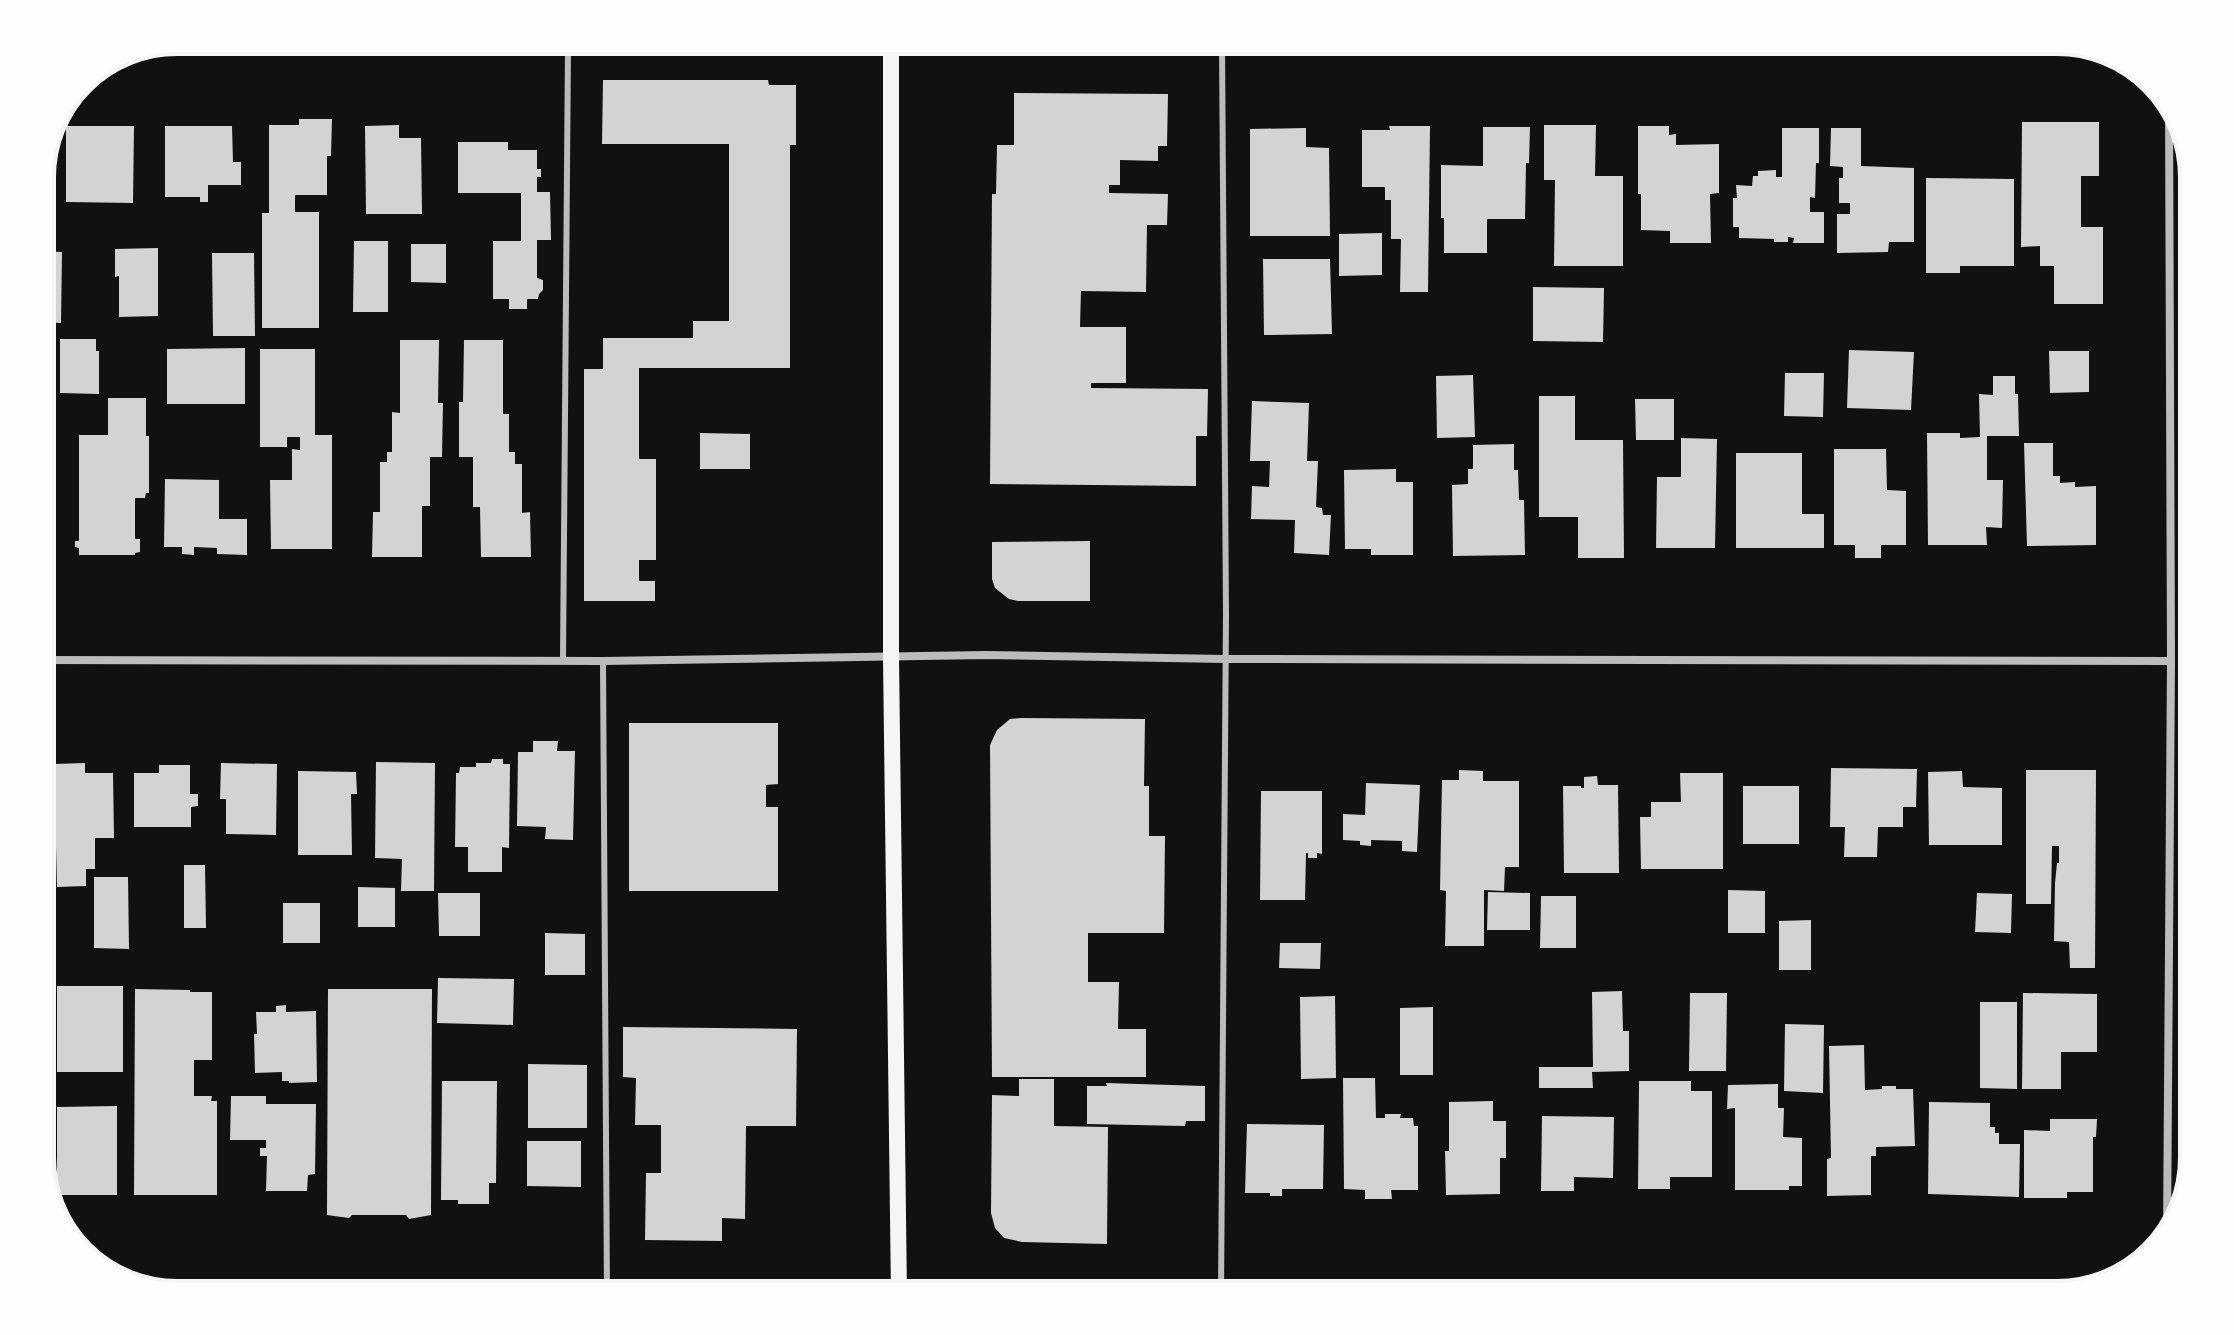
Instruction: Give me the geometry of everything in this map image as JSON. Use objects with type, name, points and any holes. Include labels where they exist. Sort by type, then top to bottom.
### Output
[{"type":"main road","points":[[891,54],[891,657],[899,1281]]},
{"type":"street","points":[[2167,1213],[2171,661],[2169,127]]},
{"type":"street","points":[[54,660],[603,661],[986,655],[1226,659],[2171,661]]},
{"type":"lane","points":[[563,660],[568,54]]},
{"type":"lane","points":[[1221,1281],[1226,659],[1222,54]]},
{"type":"lane","points":[[603,661],[607,1281]]},
{"type":"building","points":[[603,80],[768,80],[769,85],[796,85],[796,145],[790,145],[790,368],[639,368],[639,459],[656,459],[656,560],[639,560],[639,581],[655,581],[655,601],[584,601],[584,369],[603,369],[603,338],[693,338],[693,321],[729,321],[729,144],[602,144]]},
{"type":"building","points":[[1014,93],[1168,94],[1167,146],[1158,146],[1158,161],[1120,160],[1120,185],[1109,185],[1109,193],[1168,194],[1167,225],[1147,225],[1146,292],[1081,291],[1080,327],[1126,327],[1126,383],[1091,383],[1091,388],[1208,389],[1207,436],[1196,436],[1196,486],[990,484],[992,194],[996,194],[997,145],[1014,145]]},
{"type":"building","points":[[299,119],[332,119],[331,156],[327,156],[327,195],[295,195],[295,212],[319,212],[319,328],[262,328],[262,213],[269,213],[269,125],[299,125]]},
{"type":"building","points":[[2022,122],[2099,122],[2099,176],[2081,176],[2081,227],[2103,227],[2103,304],[2054,304],[2054,266],[2040,266],[2040,246],[2021,247]]},
{"type":"building","points":[[399,125],[399,138],[421,138],[422,214],[366,214],[365,126]]},
{"type":"building","points":[[1544,125],[1596,125],[1595,176],[1623,176],[1623,266],[1554,266],[1555,180],[1544,180]]},
{"type":"building","points":[[66,126],[134,126],[133,203],[66,202]]},
{"type":"building","points":[[165,126],[232,126],[233,162],[241,162],[241,185],[208,185],[208,202],[200,202],[200,197],[165,197]]},
{"type":"building","points":[[1389,126],[1430,126],[1428,292],[1400,292],[1401,239],[1391,239],[1391,200],[1385,200],[1385,187],[1362,187],[1362,130],[1390,130]]},
{"type":"building","points":[[1638,126],[1669,126],[1669,135],[1676,134],[1676,145],[1719,144],[1719,193],[1710,194],[1711,243],[1670,243],[1670,231],[1641,230]]},
{"type":"building","points":[[1483,127],[1530,127],[1525,219],[1487,219],[1487,253],[1444,253],[1441,165],[1483,166]]},
{"type":"building","points":[[1306,128],[1306,147],[1329,148],[1330,236],[1250,236],[1250,129]]},
{"type":"building","points":[[1782,128],[1819,128],[1819,163],[1816,163],[1815,198],[1810,197],[1810,212],[1824,212],[1824,243],[1793,243],[1794,238],[1788,237],[1788,242],[1739,238],[1739,227],[1733,227],[1736,185],[1752,186],[1753,176],[1758,176],[1758,171],[1776,170],[1776,177],[1782,177]]},
{"type":"building","points":[[1831,128],[1861,128],[1861,166],[1914,168],[1914,242],[1889,242],[1888,252],[1837,253],[1837,214],[1850,214],[1850,203],[1839,203],[1839,178],[1843,178],[1843,167],[1830,166]]},
{"type":"building","points":[[458,142],[508,142],[508,150],[537,150],[537,169],[541,169],[541,177],[537,177],[537,192],[550,192],[551,240],[537,240],[537,278],[543,280],[543,290],[538,299],[527,299],[527,309],[509,309],[509,299],[493,299],[493,241],[521,241],[521,193],[458,193]]},
{"type":"building","points":[[1926,178],[2014,179],[2014,266],[1960,266],[1960,273],[1926,273]]},
{"type":"building","points":[[1382,233],[1382,275],[1339,276],[1339,234]]},
{"type":"building","points":[[354,241],[388,241],[388,312],[353,312]]},
{"type":"building","points":[[411,244],[446,244],[446,283],[411,282]]},
{"type":"building","points":[[158,248],[158,316],[119,317],[119,276],[115,277],[115,249]]},
{"type":"building","points":[[54,252],[62,252],[61,323],[54,323]]},
{"type":"building","points":[[212,253],[254,253],[255,336],[213,336]]},
{"type":"building","points":[[1263,259],[1330,259],[1332,334],[1264,335]]},
{"type":"building","points":[[1533,287],[1604,288],[1603,342],[1533,341]]},
{"type":"building","points":[[60,339],[96,339],[99,394],[60,393]]},
{"type":"building","points":[[400,340],[439,340],[438,403],[443,403],[442,457],[430,457],[430,506],[422,506],[422,557],[372,557],[373,512],[380,512],[380,462],[387,462],[387,452],[392,452],[392,412],[400,413]]},
{"type":"building","points":[[464,340],[503,340],[503,414],[509,414],[509,452],[515,452],[515,464],[522,464],[522,513],[530,512],[531,557],[481,557],[480,507],[473,507],[473,457],[459,457]]},
{"type":"building","points":[[245,348],[245,404],[167,404],[167,349]]},
{"type":"building","points":[[260,349],[315,349],[315,435],[332,435],[332,549],[271,549],[270,480],[292,480],[292,449],[300,450],[300,437],[287,437],[287,447],[260,447]]},
{"type":"building","points":[[1849,350],[1914,352],[1911,410],[1847,408]]},
{"type":"building","points":[[2049,351],[2089,351],[2089,392],[2050,393]]},
{"type":"building","points":[[1785,373],[1824,373],[1823,417],[1784,416]]},
{"type":"building","points":[[1473,375],[1475,437],[1437,438],[1436,376]]},
{"type":"building","points":[[1993,376],[2015,376],[2015,394],[2018,394],[2019,436],[1987,436],[1987,480],[2003,480],[2002,528],[1986,527],[1987,545],[1928,545],[1927,433],[1960,433],[1960,438],[1980,437],[1979,394],[1993,395]]},
{"type":"building","points":[[1539,396],[1575,396],[1575,440],[1623,440],[1624,558],[1578,558],[1578,517],[1539,517]]},
{"type":"building","points":[[108,398],[146,398],[149,493],[145,498],[135,498],[135,539],[140,539],[140,552],[135,555],[79,555],[75,541],[79,541],[79,435],[108,435]]},
{"type":"building","points":[[1635,399],[1674,399],[1674,440],[1636,440]]},
{"type":"building","points":[[1252,401],[1309,403],[1307,461],[1318,461],[1316,507],[1322,508],[1323,515],[1331,515],[1329,555],[1294,553],[1295,520],[1251,519],[1252,486],[1269,487],[1270,461],[1250,461]]},
{"type":"building","points":[[700,433],[750,434],[750,469],[700,469]]},
{"type":"building","points":[[1681,438],[1717,439],[1715,548],[1656,548],[1657,477],[1681,477]]},
{"type":"building","points":[[2024,443],[2053,443],[2053,476],[2060,476],[2060,483],[2075,482],[2075,487],[2096,486],[2096,545],[2027,546]]},
{"type":"building","points":[[1514,444],[1519,500],[1524,500],[1525,555],[1453,556],[1452,485],[1468,484],[1468,469],[1473,469],[1473,445]]},
{"type":"building","points":[[1834,449],[1886,449],[1887,490],[1906,491],[1906,545],[1881,545],[1881,558],[1855,558],[1855,545],[1834,545]]},
{"type":"building","points":[[1736,453],[1802,453],[1802,514],[1824,514],[1824,548],[1736,548]]},
{"type":"building","points":[[1396,469],[1396,482],[1413,482],[1413,555],[1371,555],[1371,549],[1345,549],[1344,470]]},
{"type":"building","points":[[165,479],[219,480],[219,519],[247,519],[247,555],[217,554],[217,548],[194,547],[194,555],[182,554],[182,547],[164,547]]},
{"type":"building","points":[[1090,541],[1090,601],[1018,601],[1009,599],[995,588],[992,579],[992,542]]},
{"type":"building","points":[[1010,719],[1145,719],[1144,786],[1149,786],[1149,836],[1165,836],[1164,933],[1088,933],[1088,982],[1119,982],[1118,1029],[1146,1029],[1146,1077],[992,1077],[990,745],[997,730]]},
{"type":"building","points":[[629,723],[778,723],[778,784],[766,785],[766,807],[778,807],[778,891],[629,891]]},
{"type":"building","points":[[533,741],[558,741],[557,751],[575,751],[573,840],[545,839],[546,827],[517,826],[518,752],[533,752]]},
{"type":"building","points":[[492,759],[503,759],[503,764],[510,764],[509,848],[502,847],[502,872],[468,872],[468,847],[455,847],[456,773],[459,773],[460,767],[476,767],[476,763],[491,763]]},
{"type":"building","points":[[376,762],[435,763],[434,891],[401,891],[402,859],[375,858]]},
{"type":"building","points":[[85,763],[85,773],[113,773],[114,838],[95,838],[95,869],[86,869],[86,886],[57,887],[54,764]]},
{"type":"building","points":[[221,763],[277,764],[276,835],[226,834],[226,799],[220,799]]},
{"type":"building","points":[[159,765],[190,765],[190,794],[198,794],[198,806],[191,807],[191,827],[134,827],[134,773],[159,773]]},
{"type":"building","points":[[1831,768],[1917,769],[1916,807],[1903,807],[1903,827],[1878,827],[1877,857],[1844,857],[1845,827],[1830,827]]},
{"type":"building","points":[[1459,770],[1483,771],[1483,781],[1519,781],[1519,867],[1505,867],[1504,891],[1484,890],[1484,946],[1445,946],[1446,891],[1440,890],[1442,780],[1459,780]]},
{"type":"building","points":[[2026,770],[2096,770],[2095,968],[2070,968],[2069,942],[2054,941],[2059,846],[2052,846],[2051,904],[2026,904]]},
{"type":"building","points":[[298,771],[356,772],[357,794],[351,794],[352,855],[298,855]]},
{"type":"building","points":[[1962,771],[1963,787],[2002,788],[2002,845],[1929,845],[1928,772]]},
{"type":"building","points":[[1680,773],[1723,773],[1723,869],[1641,869],[1640,817],[1651,817],[1651,802],[1681,802]]},
{"type":"building","points":[[1597,776],[1598,785],[1618,785],[1619,873],[1564,873],[1563,786],[1584,788],[1584,777]]},
{"type":"building","points":[[1366,783],[1420,785],[1417,852],[1402,851],[1402,841],[1371,840],[1371,846],[1360,845],[1360,841],[1343,840],[1343,814],[1365,815]]},
{"type":"building","points":[[1743,786],[1799,786],[1799,844],[1743,844]]},
{"type":"building","points":[[1261,791],[1322,791],[1322,854],[1317,853],[1317,858],[1308,858],[1306,853],[1305,900],[1260,900]]},
{"type":"building","points":[[184,865],[205,865],[206,928],[184,928]]},
{"type":"building","points":[[94,877],[128,877],[129,949],[94,948]]},
{"type":"building","points":[[358,887],[395,888],[395,927],[358,927]]},
{"type":"building","points":[[1728,890],[1765,891],[1765,933],[1728,933]]},
{"type":"building","points":[[1488,892],[1530,893],[1530,930],[1487,930]]},
{"type":"building","points":[[438,893],[480,893],[480,936],[439,936]]},
{"type":"building","points":[[1977,893],[2012,894],[2011,933],[1975,932]]},
{"type":"building","points":[[1541,896],[1576,896],[1576,948],[1540,948]]},
{"type":"building","points":[[283,903],[320,903],[320,943],[283,943]]},
{"type":"building","points":[[1811,920],[1811,970],[1779,970],[1779,921]]},
{"type":"building","points":[[545,933],[585,934],[585,975],[545,975]]},
{"type":"building","points":[[1280,943],[1321,943],[1320,969],[1279,968]]},
{"type":"building","points":[[438,978],[514,979],[513,1025],[437,1023]]},
{"type":"building","points":[[57,986],[123,986],[123,1072],[57,1072]]},
{"type":"building","points":[[135,989],[212,992],[212,1060],[194,1060],[194,1096],[212,1096],[211,1101],[217,1101],[217,1195],[134,1195]]},
{"type":"building","points":[[328,989],[432,989],[431,1215],[409,1219],[406,1215],[352,1215],[349,1218],[327,1215]]},
{"type":"building","points":[[1622,991],[1623,1031],[1629,1031],[1629,1071],[1592,1072],[1593,1088],[1539,1088],[1539,1067],[1593,1067],[1592,992]]},
{"type":"building","points":[[1690,993],[1727,993],[1726,1071],[1689,1071]]},
{"type":"building","points":[[2023,993],[2097,994],[2097,1052],[2061,1052],[2061,1089],[2022,1089]]},
{"type":"building","points":[[1335,996],[1336,1078],[1301,1079],[1300,997]]},
{"type":"building","points":[[1980,1002],[2017,1002],[2017,1089],[1980,1088]]},
{"type":"building","points":[[286,1005],[286,1012],[316,1011],[317,1082],[289,1083],[282,1081],[282,1072],[255,1073],[256,1012],[276,1012],[276,1006]]},
{"type":"building","points":[[1433,1007],[1433,1075],[1400,1075],[1400,1008]]},
{"type":"building","points":[[1785,1024],[1824,1025],[1823,1093],[1784,1091]]},
{"type":"building","points":[[623,1027],[797,1029],[796,1126],[746,1126],[745,1219],[722,1218],[722,1241],[645,1240],[646,1173],[661,1173],[661,1125],[635,1125],[636,1078],[623,1077]]},
{"type":"building","points":[[1864,1045],[1865,1090],[1882,1089],[1882,1086],[1913,1089],[1915,1146],[1876,1147],[1876,1156],[1871,1156],[1871,1195],[1827,1196],[1827,1159],[1831,1158],[1829,1046]]},
{"type":"building","points":[[528,1064],[587,1065],[587,1128],[528,1128]]},
{"type":"building","points":[[1343,1078],[1375,1078],[1376,1118],[1385,1118],[1385,1114],[1401,1114],[1400,1118],[1413,1118],[1414,1126],[1418,1126],[1418,1190],[1391,1190],[1392,1199],[1365,1199],[1365,1190],[1344,1189]]},
{"type":"building","points":[[1019,1079],[1054,1079],[1054,1126],[1108,1127],[1107,1244],[1022,1242],[1004,1238],[995,1228],[991,1213],[992,1095],[1019,1096]]},
{"type":"building","points":[[442,1081],[497,1081],[496,1183],[489,1183],[489,1204],[458,1204],[458,1200],[441,1200]]},
{"type":"building","points":[[1639,1081],[1691,1081],[1691,1091],[1712,1091],[1712,1177],[1670,1177],[1670,1189],[1638,1189]]},
{"type":"building","points":[[1106,1083],[1205,1086],[1205,1121],[1186,1121],[1185,1126],[1087,1124],[1087,1086],[1107,1086]]},
{"type":"building","points":[[1778,1084],[1778,1108],[1784,1108],[1783,1137],[1802,1138],[1802,1186],[1789,1186],[1789,1190],[1735,1190],[1735,1108],[1727,1109],[1728,1085]]},
{"type":"building","points":[[231,1096],[266,1096],[266,1104],[316,1104],[315,1174],[308,1175],[307,1191],[266,1191],[267,1156],[260,1156],[260,1148],[266,1148],[266,1140],[230,1140]]},
{"type":"building","points":[[1493,1101],[1493,1121],[1506,1121],[1506,1158],[1500,1158],[1500,1194],[1446,1195],[1445,1151],[1449,1151],[1449,1102]]},
{"type":"building","points":[[1929,1102],[1990,1103],[1990,1127],[1995,1127],[1995,1133],[1999,1133],[1999,1144],[2020,1144],[2019,1197],[1928,1194]]},
{"type":"building","points":[[117,1106],[117,1195],[60,1195],[57,1185],[57,1107]]},
{"type":"building","points":[[1542,1116],[1614,1117],[1613,1178],[1574,1177],[1574,1191],[1541,1191]]},
{"type":"building","points":[[2050,1119],[2097,1119],[2096,1137],[2093,1137],[2093,1192],[2067,1192],[2067,1198],[2024,1198],[2024,1130],[2050,1131]]},
{"type":"building","points":[[1247,1124],[1324,1125],[1323,1189],[1282,1189],[1282,1196],[1245,1193]]},
{"type":"building","points":[[527,1141],[581,1141],[581,1187],[527,1186]]}]
